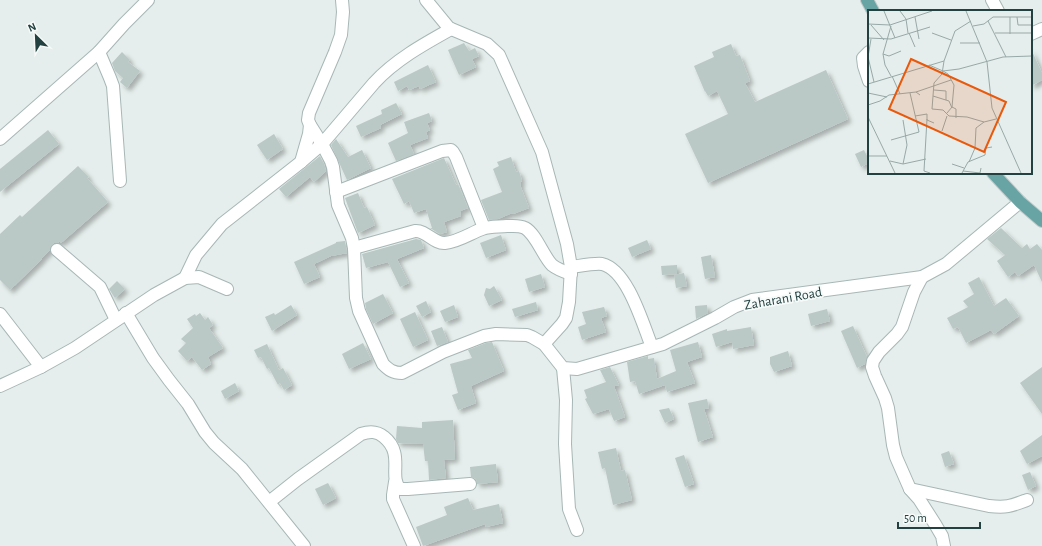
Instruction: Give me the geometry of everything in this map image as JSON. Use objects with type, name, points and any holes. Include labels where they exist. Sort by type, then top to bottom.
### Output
[{"type":"main road","points":[[867,0],[872,10]]},
{"type":"main road","points":[[994,174],[1020,202],[1042,221]]},
{"type":"street","points":[[0,139],[99,52],[148,0]]},
{"type":"street","points":[[342,0],[343,12],[341,35],[309,113],[308,120],[333,167],[338,204],[352,238],[354,248],[354,286],[359,311],[380,359],[388,370],[395,373],[402,373],[443,352],[490,335],[527,335],[544,344],[563,368],[566,400],[565,444],[570,509],[577,530]]},
{"type":"street","points":[[426,0],[451,29],[487,44],[499,55],[542,152],[568,244],[571,271],[570,302],[566,318],[544,344]]},
{"type":"street","points":[[992,0],[997,10]]},
{"type":"street","points":[[1032,33],[1042,28]]},
{"type":"street","points":[[185,278],[196,255],[222,224],[322,144],[382,75],[424,44],[451,29]]},
{"type":"street","points":[[99,52],[113,86],[120,181]]},
{"type":"street","points":[[868,53],[863,58],[868,78]]},
{"type":"street","points":[[301,162],[310,125]]},
{"type":"street","points":[[336,192],[442,151],[451,150],[456,157],[484,228]]},
{"type":"street","name":"Zaharani Road","points":[[563,368],[577,369],[663,344],[734,307],[752,300],[922,277],[946,264],[1020,202]]},
{"type":"street","points":[[354,248],[415,230],[421,231],[436,240],[445,243],[459,239],[484,228],[524,227],[554,266],[571,271],[601,264],[608,266],[618,274],[631,294],[652,347]]},
{"type":"street","points":[[57,250],[100,287],[121,317],[188,404],[205,432],[214,443],[242,469],[304,546]]},
{"type":"street","points":[[0,386],[41,367],[75,348],[154,295],[185,278],[199,277],[227,289]]},
{"type":"street","points":[[922,277],[914,292],[902,327],[879,352],[873,361],[872,367],[888,408],[894,452],[910,489],[919,498],[935,524],[942,536],[944,546]]},
{"type":"street","points":[[1,316],[41,367]]},
{"type":"street","points":[[269,502],[298,479],[361,434],[371,431],[377,432],[389,441],[394,450],[395,482],[393,499],[414,546]]},
{"type":"street","points":[[395,482],[402,490],[470,484]]},
{"type":"street","points":[[910,489],[1002,508],[1027,500]]},
{"type":"building","points":[[464,43],[469,51],[475,48],[479,56],[472,59],[476,67],[459,75],[448,50]]},
{"type":"building","points":[[731,44],[736,56],[740,55],[750,81],[745,83],[755,102],[826,70],[848,119],[708,183],[685,134],[728,114],[717,91],[708,96],[705,92],[694,66],[714,57],[712,52]]},
{"type":"building","points":[[1032,51],[1042,73],[1042,80],[1032,85]]},
{"type":"building","points":[[122,52],[130,60],[128,62],[140,71],[127,88],[120,82],[123,78],[115,71],[112,63]]},
{"type":"building","points":[[428,65],[436,82],[420,89],[419,86],[409,90],[407,86],[398,91],[394,82]]},
{"type":"building","points":[[396,103],[402,114],[380,125],[381,128],[361,137],[356,126],[382,114],[381,110]]},
{"type":"building","points":[[429,113],[432,121],[427,123],[430,130],[426,132],[428,138],[410,145],[414,154],[396,161],[388,143],[408,133],[404,122]]},
{"type":"building","points":[[48,130],[59,144],[0,192],[0,169]]},
{"type":"building","points":[[274,134],[283,149],[267,160],[257,145]]},
{"type":"building","points":[[336,139],[348,157],[362,150],[371,168],[347,180],[331,145]]},
{"type":"building","points":[[864,150],[868,158],[868,164],[861,167],[855,154]]},
{"type":"building","points":[[320,156],[326,171],[314,182],[310,177],[286,197],[279,189]]},
{"type":"building","points":[[511,157],[516,172],[519,171],[522,181],[520,182],[520,185],[529,208],[498,219],[489,220],[481,200],[502,192],[493,169],[499,166],[497,162]]},
{"type":"building","points":[[444,158],[456,185],[458,184],[468,208],[460,211],[461,216],[444,222],[447,232],[440,234],[430,228],[432,228],[426,209],[414,213],[409,201],[404,204],[392,179]]},
{"type":"building","points":[[78,166],[89,177],[87,178],[108,202],[61,243],[60,241],[58,243],[54,243],[42,259],[10,290],[0,280],[0,234],[20,215],[22,217]]},
{"type":"building","points":[[358,193],[364,208],[367,207],[375,225],[358,233],[345,198]]},
{"type":"building","points":[[1001,228],[1022,248],[1027,244],[1030,249],[1037,244],[1042,250],[1042,282],[1034,265],[1018,276],[1015,272],[1008,277],[997,261],[1005,255],[987,239]]},
{"type":"building","points":[[501,235],[506,250],[486,258],[480,243]]},
{"type":"building","points":[[416,239],[421,240],[424,248],[397,259],[409,283],[400,287],[388,262],[366,268],[362,254]]},
{"type":"building","points":[[647,240],[651,249],[632,257],[628,248]]},
{"type":"building","points":[[345,241],[347,253],[331,256],[314,264],[320,277],[304,284],[294,262],[336,242]]},
{"type":"building","points":[[711,255],[715,277],[705,279],[701,257]]},
{"type":"building","points":[[677,265],[677,274],[662,275],[661,266]]},
{"type":"building","points":[[684,273],[687,286],[676,288],[674,275]]},
{"type":"building","points":[[541,274],[545,287],[529,292],[525,279]]},
{"type":"building","points":[[979,277],[994,306],[1006,298],[1019,316],[994,334],[991,330],[966,343],[958,327],[953,329],[947,318],[968,307],[963,301],[974,294],[968,283]]},
{"type":"building","points":[[117,281],[125,289],[115,298],[109,289]]},
{"type":"building","points":[[494,286],[502,300],[489,306],[484,295],[486,288],[490,289]]},
{"type":"building","points":[[383,294],[393,313],[373,324],[366,309],[365,303]]},
{"type":"building","points":[[426,301],[431,312],[422,317],[416,306]]},
{"type":"building","points":[[536,302],[538,310],[515,317],[512,309]]},
{"type":"building","points":[[291,305],[297,315],[272,331],[265,317],[274,313],[275,315]]},
{"type":"building","points":[[454,305],[458,317],[445,322],[440,311]]},
{"type":"building","points":[[707,305],[708,313],[696,319],[695,306]]},
{"type":"building","points":[[604,307],[607,316],[601,318],[606,332],[582,340],[578,327],[586,324],[582,312]]},
{"type":"building","points":[[827,309],[830,321],[811,326],[808,314]]},
{"type":"building","points":[[415,312],[428,340],[413,347],[400,319]]},
{"type":"building","points":[[200,313],[205,320],[208,317],[213,325],[209,328],[223,348],[208,357],[211,364],[202,370],[192,357],[187,361],[178,351],[186,343],[181,339],[193,328],[187,319]]},
{"type":"building","points":[[853,326],[867,357],[865,364],[857,368],[841,331]]},
{"type":"building","points":[[442,327],[448,342],[437,346],[431,331]]},
{"type":"building","points":[[751,327],[754,345],[733,349],[732,342],[716,347],[712,334],[727,329],[727,331]]},
{"type":"building","points":[[492,342],[504,371],[471,386],[476,403],[458,410],[452,395],[458,393],[450,364],[472,358],[468,350]]},
{"type":"building","points":[[698,342],[702,357],[687,362],[695,383],[667,392],[665,385],[639,394],[635,381],[630,382],[627,362],[648,356],[648,359],[654,358],[657,379],[676,371],[670,350]]},
{"type":"building","points":[[363,343],[371,359],[349,369],[342,354]]},
{"type":"building","points":[[267,344],[279,370],[283,368],[292,385],[284,390],[280,383],[278,385],[269,368],[267,369],[261,357],[258,358],[254,350]]},
{"type":"building","points":[[788,351],[792,366],[774,372],[770,364],[770,357]]},
{"type":"building","points":[[610,367],[619,385],[614,386],[625,417],[614,421],[609,409],[593,414],[585,399],[587,398],[584,390],[606,382],[600,370]]},
{"type":"building","points":[[1042,367],[1042,414],[1020,383]]},
{"type":"building","points":[[235,383],[239,391],[225,399],[221,391]]},
{"type":"building","points":[[707,399],[709,408],[704,409],[713,437],[698,442],[688,403]]},
{"type":"building","points":[[669,408],[674,419],[665,423],[659,410]]},
{"type":"building","points":[[453,420],[455,459],[444,460],[446,478],[429,480],[428,461],[425,461],[423,444],[398,443],[396,439],[397,426],[422,428],[422,422]]},
{"type":"building","points":[[1042,435],[1042,456],[1027,464],[1020,451]]},
{"type":"building","points":[[616,448],[621,471],[625,470],[632,500],[613,505],[605,468],[602,469],[598,452]]},
{"type":"building","points":[[949,451],[954,464],[945,467],[941,454]]},
{"type":"building","points":[[684,455],[694,484],[685,487],[675,458]]},
{"type":"building","points":[[496,464],[498,482],[477,484],[476,479],[471,477],[470,467]]},
{"type":"building","points":[[1030,472],[1036,486],[1028,490],[1022,475]]},
{"type":"building","points":[[328,483],[336,498],[323,505],[315,489]]},
{"type":"building","points":[[468,498],[473,510],[499,504],[503,523],[486,527],[485,524],[423,546],[416,527],[447,515],[444,507]]}]
